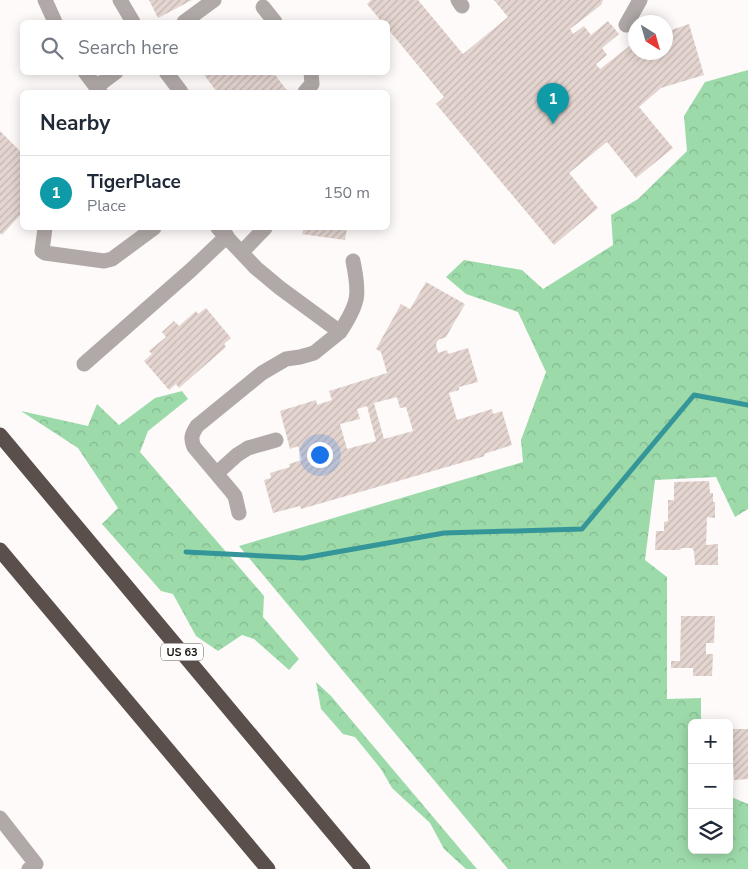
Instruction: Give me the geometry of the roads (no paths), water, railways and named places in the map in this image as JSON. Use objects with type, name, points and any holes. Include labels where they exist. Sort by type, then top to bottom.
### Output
[{"type":"highway","name":"US 63","points":[[0,435],[363,869]]},
{"type":"highway","points":[[0,550],[268,869]]},
{"type":"street","points":[[45,0],[54,20]]},
{"type":"street","points":[[120,0],[132,20]]},
{"type":"street","points":[[187,20],[214,0]]},
{"type":"street","points":[[626,25],[640,0]]},
{"type":"street","points":[[263,7],[273,20]]},
{"type":"street","points":[[87,75],[98,90],[113,75]]},
{"type":"street","points":[[168,75],[180,90]]},
{"type":"street","points":[[307,90],[312,84],[311,75]]},
{"type":"street","points":[[45,230],[42,251],[50,255],[104,261],[118,256],[136,233]]},
{"type":"street","points":[[242,252],[263,230]]},
{"type":"street","points":[[84,364],[191,270],[223,232],[280,288],[340,332]]},
{"type":"street","points":[[239,513],[235,496],[194,447],[191,439],[197,426],[262,373],[286,359],[314,353],[340,332],[352,314],[356,301],[358,286],[353,261]]},
{"type":"street","points":[[217,473],[237,454],[248,448],[276,440]]},
{"type":"street","points":[[0,818],[36,864],[29,869]]},
{"type":"waterway","points":[[186,552],[303,558],[444,533],[582,529],[694,395],[748,405]]},
{"type":"place","name":"TigerPlace","points":[[553,124]]}]
